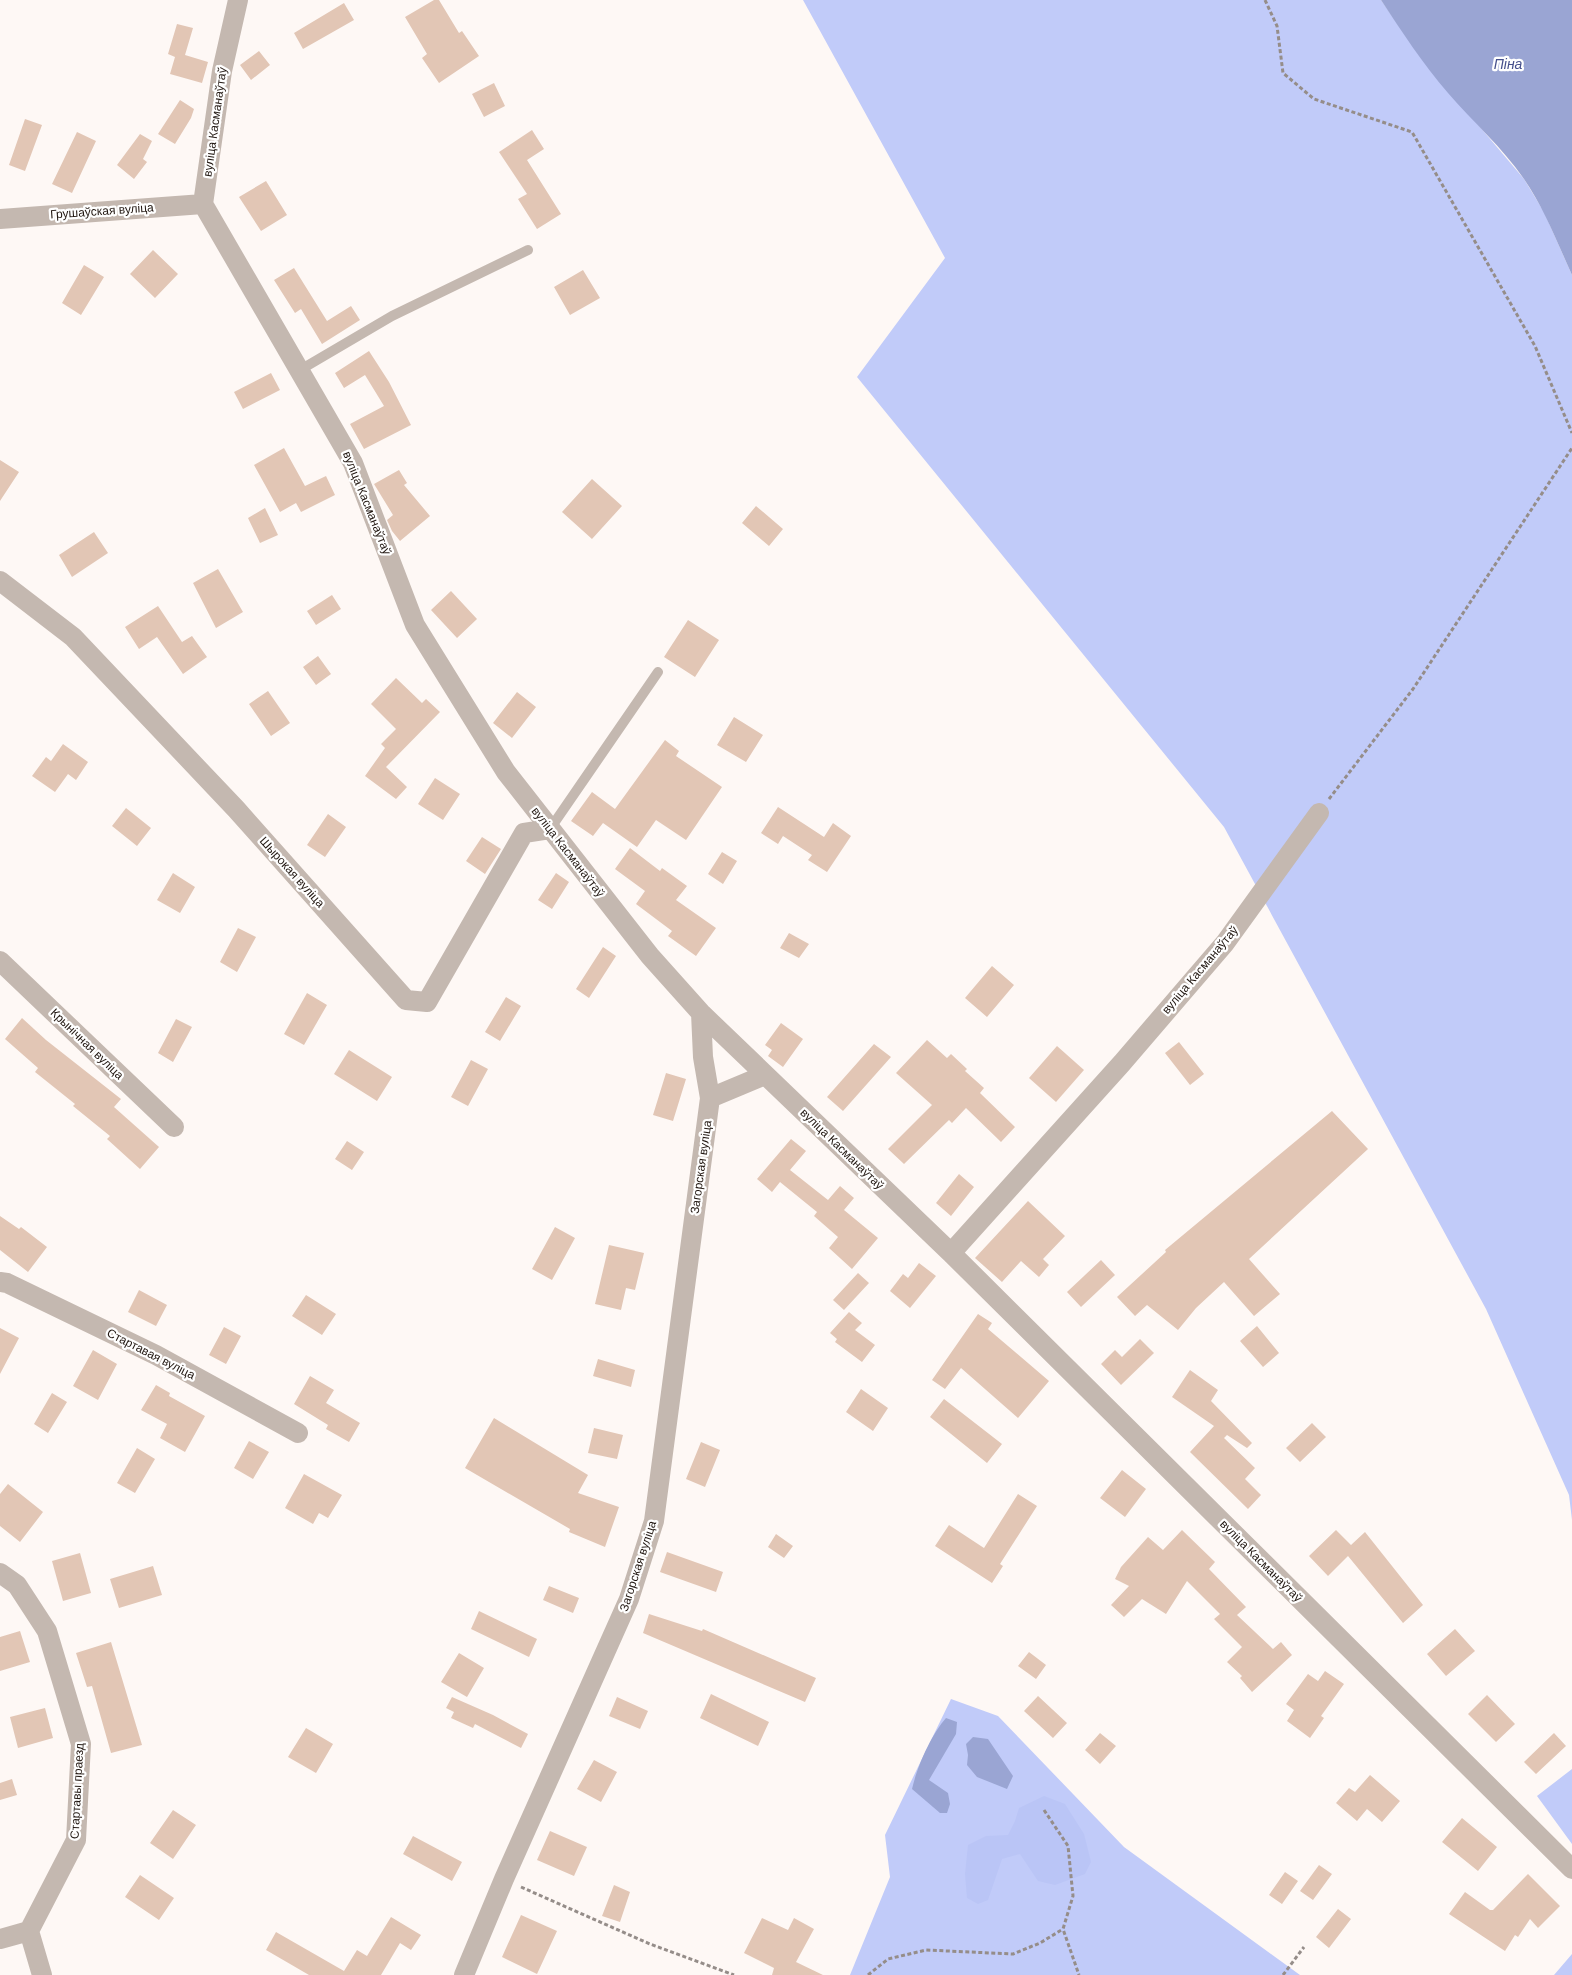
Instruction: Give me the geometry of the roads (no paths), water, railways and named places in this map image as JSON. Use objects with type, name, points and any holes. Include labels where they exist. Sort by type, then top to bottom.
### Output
[{"type":"street","name":"вуліца Касманаўтаў","points":[[238,0],[222,71],[203,204],[353,463],[415,625],[506,772],[650,956],[701,1013],[951,1253],[1572,1869]]},
{"type":"street","name":"Грушаўская вуліца","points":[[0,219],[203,204]]},
{"type":"street","name":"Шырокая вуліца","points":[[0,580],[73,637],[236,809],[406,1000],[427,1002],[524,833],[550,829]]},
{"type":"street","name":"вуліца Касманаўтаў","points":[[951,1253],[1122,1062],[1225,943],[1319,813]]},
{"type":"street","name":"Крынічная вуліца","points":[[0,962],[174,1127]]},
{"type":"street","name":"Загорская вуліца","points":[[464,1975],[504,1879],[629,1599],[654,1521],[710,1098],[702,1057],[701,1013]]},
{"type":"street","points":[[710,1098],[764,1075]]},
{"type":"street","name":"Стартавая вуліца","points":[[0,1282],[7,1283],[156,1355],[298,1433]]},
{"type":"street","name":"Стартавы праезд","points":[[0,1573],[17,1585],[47,1631],[81,1744],[76,1840],[30,1931]]},
{"type":"street","points":[[0,1939],[30,1931],[42,1975]]},
{"type":"lane","points":[[300,370],[392,316],[528,250]]},
{"type":"lane","points":[[550,829],[658,672]]},
{"type":"water","name":"Піна","points":[[1381,0],[1572,0],[1572,275],[1544,213],[1524,179],[1506,156],[1439,82],[1413,48]]},
{"type":"water","points":[[946,1718],[957,1722],[956,1734],[929,1780],[948,1793],[950,1804],[947,1813],[940,1813],[912,1789],[925,1752]]},
{"type":"water","points":[[973,1737],[988,1739],[1013,1776],[1007,1789],[977,1777],[967,1765],[966,1744]]}]
